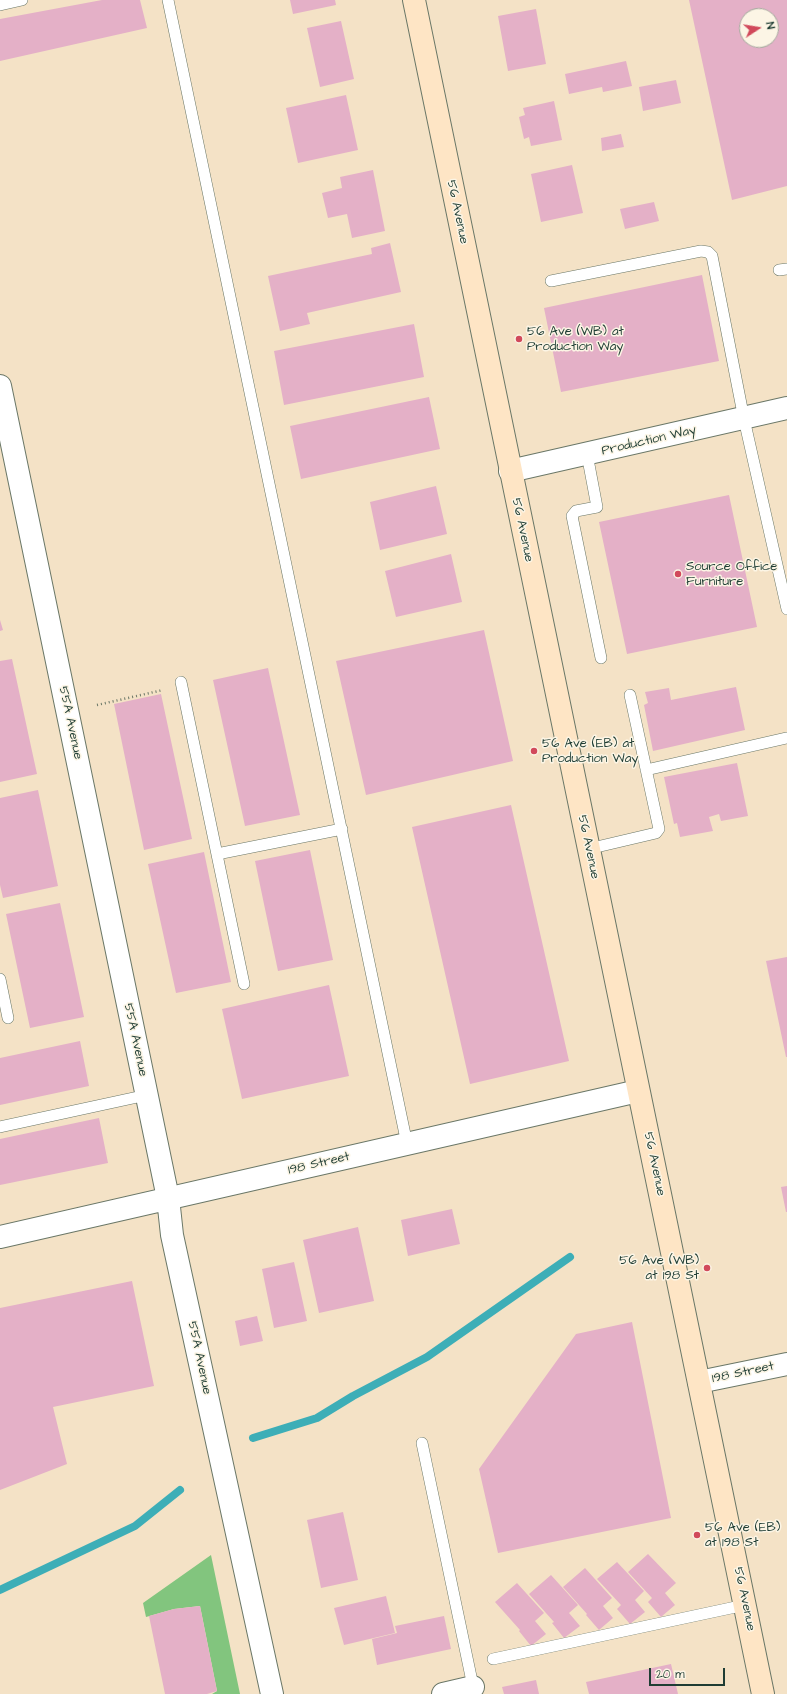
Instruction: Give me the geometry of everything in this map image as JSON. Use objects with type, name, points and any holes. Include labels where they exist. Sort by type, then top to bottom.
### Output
[{"type":"main road","name":"56 Avenue","points":[[414,0],[763,1694]]},
{"type":"street","name":"55A Avenue","points":[[0,386],[168,1198],[172,1235],[272,1694]]},
{"type":"street","name":"Production Way","points":[[510,471],[787,408]]},
{"type":"street","name":"198 Street","points":[[0,1237],[638,1091]]},
{"type":"street","name":"198 Street","points":[[699,1382],[787,1364]]},
{"type":"street","points":[[444,1694],[474,1690]]},
{"type":"lane","points":[[0,5],[22,0]]},
{"type":"lane","points":[[168,0],[407,1144]]},
{"type":"lane","points":[[551,281],[701,250],[708,252],[712,256],[715,263],[744,419],[787,609]]},
{"type":"lane","points":[[587,454],[597,507],[576,511],[572,516],[601,658]]},
{"type":"lane","points":[[181,684],[244,984]]},
{"type":"lane","points":[[588,849],[658,831],[630,695]]},
{"type":"lane","points":[[646,770],[786,738]]},
{"type":"lane","points":[[217,854],[342,829]]},
{"type":"lane","points":[[0,979],[8,1018]]},
{"type":"lane","points":[[0,1127],[146,1095]]},
{"type":"lane","points":[[422,1443],[474,1690]]},
{"type":"lane","points":[[494,1659],[745,1605]]},
{"type":"path","points":[[97,705],[181,684]]},
{"type":"green space","points":[[211,1555],[240,1694],[212,1694],[217,1691],[200,1606],[174,1609],[146,1617],[143,1603]]},
{"type":"building","points":[[102,0],[140,0],[147,28],[0,61],[0,19]]},
{"type":"building","points":[[290,0],[335,0],[336,5],[293,14]]},
{"type":"building","points":[[689,0],[787,0],[787,186],[732,200]]},
{"type":"building","points":[[536,9],[546,64],[508,71],[498,16]]},
{"type":"building","points":[[341,21],[354,79],[320,87],[307,28]]},
{"type":"building","points":[[626,61],[632,86],[603,92],[602,87],[569,94],[565,74]]},
{"type":"building","points":[[676,80],[681,103],[643,111],[639,87]]},
{"type":"building","points":[[346,95],[358,150],[298,163],[286,108]]},
{"type":"building","points":[[554,101],[562,140],[531,146],[529,137],[524,139],[519,117],[525,115],[523,108]]},
{"type":"building","points":[[621,134],[624,147],[602,151],[601,138]]},
{"type":"building","points":[[572,165],[583,213],[541,222],[531,174]]},
{"type":"building","points":[[373,170],[385,231],[352,238],[347,214],[328,218],[322,193],[342,188],[340,177]]},
{"type":"building","points":[[654,202],[659,221],[625,229],[620,209]]},
{"type":"building","points":[[390,243],[401,292],[307,313],[310,324],[280,331],[268,276],[372,254],[371,248]]},
{"type":"building","points":[[702,275],[719,361],[561,392],[544,308]]},
{"type":"building","points":[[414,324],[424,377],[284,405],[274,351]]},
{"type":"building","points":[[429,397],[440,449],[301,479],[290,426]]},
{"type":"building","points":[[436,486],[447,534],[380,550],[370,502]]},
{"type":"building","points":[[729,495],[757,627],[627,654],[599,522]]},
{"type":"building","points":[[451,554],[462,602],[396,617],[385,571]]},
{"type":"building","points":[[0,620],[3,630],[0,631]]},
{"type":"building","points":[[484,630],[513,761],[366,795],[336,661]]},
{"type":"building","points":[[12,659],[37,774],[0,782],[0,661]]},
{"type":"building","points":[[268,668],[300,815],[245,826],[213,680]]},
{"type":"building","points":[[736,687],[745,730],[653,751],[644,705],[648,703],[645,692],[669,688],[671,700]]},
{"type":"building","points":[[161,694],[192,839],[144,850],[114,704]]},
{"type":"building","points":[[737,763],[748,816],[721,821],[719,814],[709,817],[713,831],[680,837],[677,823],[674,824],[664,777]]},
{"type":"building","points":[[38,790],[58,886],[3,898],[0,885],[0,798]]},
{"type":"building","points":[[511,805],[569,1061],[470,1084],[412,827]]},
{"type":"building","points":[[310,850],[333,960],[278,971],[255,861]]},
{"type":"building","points":[[204,852],[231,982],[176,993],[148,864]]},
{"type":"building","points":[[60,903],[84,1017],[30,1028],[6,914]]},
{"type":"building","points":[[787,957],[787,1057],[786,1057],[766,961]]},
{"type":"building","points":[[329,985],[349,1076],[242,1099],[222,1009]]},
{"type":"building","points":[[80,1041],[89,1086],[0,1105],[0,1058]]},
{"type":"building","points":[[99,1118],[108,1163],[0,1185],[0,1139]]},
{"type":"building","points":[[787,1186],[787,1212],[786,1212],[781,1187]]},
{"type":"building","points":[[452,1209],[460,1244],[408,1256],[401,1220]]},
{"type":"building","points":[[358,1227],[374,1301],[319,1313],[303,1240]]},
{"type":"building","points":[[294,1262],[307,1321],[274,1328],[262,1269]]},
{"type":"building","points":[[132,1281],[154,1386],[53,1407],[67,1464],[0,1490],[0,1308]]},
{"type":"building","points":[[257,1316],[263,1341],[240,1346],[235,1321]]},
{"type":"building","points":[[632,1322],[671,1518],[498,1553],[479,1469],[576,1334]]},
{"type":"building","points":[[343,1512],[358,1580],[321,1588],[307,1520]]},
{"type":"building","points":[[648,1554],[676,1583],[665,1593],[675,1605],[661,1617],[648,1602],[652,1598],[628,1572]]},
{"type":"building","points":[[617,1562],[644,1591],[635,1600],[645,1612],[630,1624],[617,1609],[621,1605],[597,1579]]},
{"type":"building","points":[[585,1568],[612,1598],[603,1606],[613,1618],[599,1630],[563,1587]]},
{"type":"building","points":[[551,1575],[578,1605],[569,1613],[580,1626],[564,1638],[552,1623],[554,1622],[529,1594]]},
{"type":"building","points":[[517,1583],[544,1613],[535,1621],[546,1634],[531,1646],[519,1631],[520,1630],[495,1602]]},
{"type":"building","points":[[386,1596],[395,1633],[344,1645],[334,1608]]},
{"type":"building","points":[[200,1606],[217,1691],[207,1694],[165,1694],[149,1616],[174,1609]]},
{"type":"building","points":[[444,1616],[451,1649],[377,1665],[372,1639],[397,1633],[395,1626]]},
{"type":"building","points":[[671,1664],[678,1694],[589,1694],[586,1682]]},
{"type":"building","points":[[536,1680],[539,1694],[504,1694],[502,1687]]},
{"type":"waterway","points":[[253,1438],[317,1418],[353,1396],[427,1357],[570,1257]]},
{"type":"waterway","points":[[0,1590],[135,1526],[180,1490]]},
{"type":"place","name":"56 Ave (WB) at Production Way","points":[[519,339]]},
{"type":"place","name":"Source Office Furniture","points":[[678,574]]},
{"type":"place","name":"56 Ave (EB) at Production Way","points":[[534,751]]},
{"type":"place","name":"56 Ave (WB) at 198 St","points":[[707,1268]]},
{"type":"place","name":"56 Ave (EB) at 198 St","points":[[697,1535]]}]
